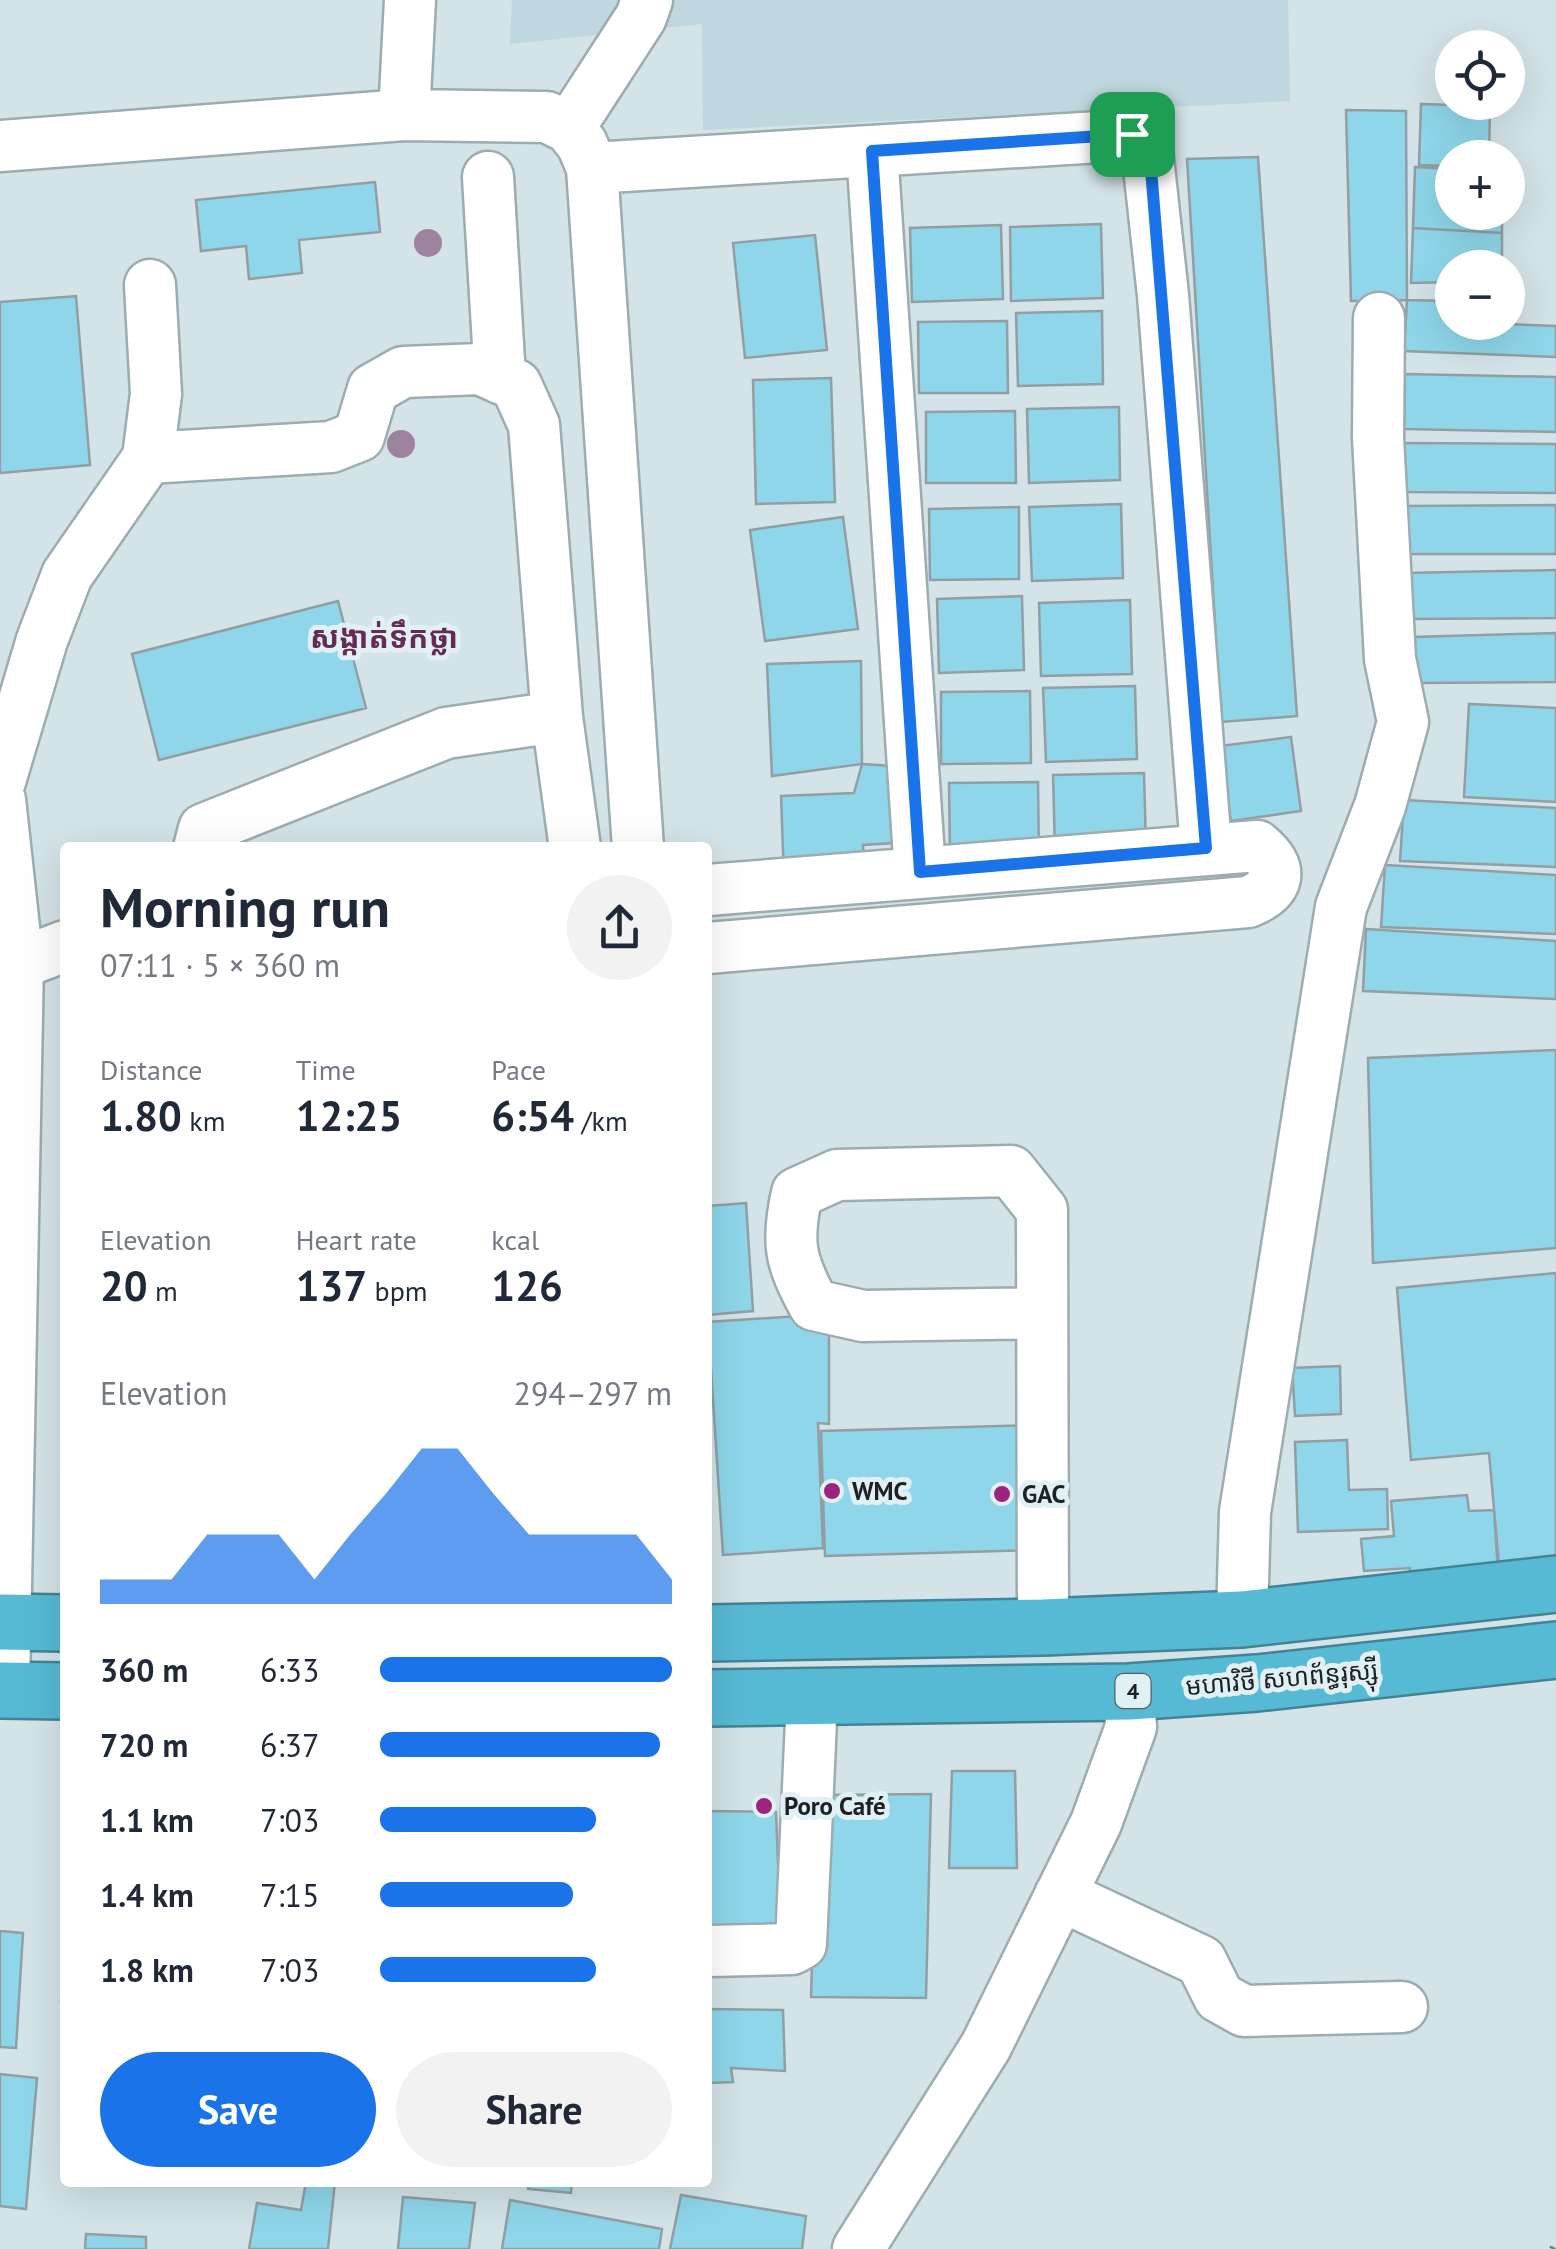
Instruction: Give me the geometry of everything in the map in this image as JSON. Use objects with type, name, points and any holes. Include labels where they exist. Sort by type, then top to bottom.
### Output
[{"type":"highway","points":[[712,1633],[1043,1628],[1242,1619],[1556,1584]]},
{"type":"highway","points":[[2,1622],[60,1623]]},
{"type":"highway","name":"មហាវិថី សហព័ន្ធរុស្ស៊ី","points":[[712,1698],[1129,1692],[1258,1683],[1556,1650]]},
{"type":"highway","points":[[2,1690],[60,1691]]},
{"type":"street","points":[[404,115],[410,0]]},
{"type":"street","points":[[638,842],[580,148],[647,0]]},
{"type":"street","points":[[0,146],[404,115],[547,117],[580,148],[872,151],[1132,134],[1146,140],[1163,295],[1206,848]]},
{"type":"street","points":[[872,151],[920,872]]},
{"type":"street","points":[[488,177],[500,378]]},
{"type":"street","points":[[0,781],[42,640],[67,576],[148,458],[156,394],[150,284]]},
{"type":"street","points":[[1242,1619],[1245,1512],[1342,907],[1380,806],[1404,722],[1390,659],[1378,438],[1378,318]]},
{"type":"street","points":[[148,458],[331,447],[359,436],[373,389],[403,372],[480,369],[516,384],[534,425],[557,718],[574,842]]},
{"type":"street","points":[[200,842],[204,828],[446,733],[557,718]]},
{"type":"street","points":[[0,800],[18,964],[2,1690]]},
{"type":"street","points":[[712,890],[1257,846],[1271,858],[1276,869],[1267,894],[1248,902],[712,948]]},
{"type":"street","points":[[18,964],[60,948]]},
{"type":"street","points":[[1042,1312],[863,1316],[814,1304],[794,1268],[790,1222],[796,1194],[837,1176],[1011,1171],[1042,1210],[1043,1628]]},
{"type":"street","points":[[858,2249],[986,2046],[1096,1822],[1131,1728],[1129,1692]]},
{"type":"street","points":[[712,1950],[792,1949],[801,1944],[812,1698]]},
{"type":"street","points":[[1060,1895],[1201,1961],[1219,1997],[1244,2012],[1402,2006]]},
{"type":"path","points":[[1552,2249],[1556,2241]]},
{"type":"shaded area","points":[[512,0],[1288,0],[1290,101],[703,130],[702,24],[510,44]]},
{"type":"building","points":[[1421,104],[1435,104],[1435,120],[1490,120],[1489,140],[1435,140],[1435,165],[1419,165]]},
{"type":"building","points":[[1346,110],[1406,111],[1407,300],[1351,301]]},
{"type":"building","points":[[1258,157],[1297,716],[1221,722],[1187,159]]},
{"type":"building","points":[[1415,167],[1435,168],[1435,229],[1413,228]]},
{"type":"building","points":[[375,182],[380,232],[299,240],[302,273],[249,279],[246,246],[201,251],[196,200]]},
{"type":"building","points":[[1101,224],[1103,298],[1011,301],[1010,227]]},
{"type":"building","points":[[1001,225],[1003,299],[912,302],[910,228]]},
{"type":"building","points":[[1413,228],[1502,233],[1502,250],[1435,250],[1435,282],[1411,283]]},
{"type":"building","points":[[1449,230],[1502,230],[1502,233]]},
{"type":"building","points":[[815,235],[827,350],[745,358],[733,243]]},
{"type":"building","points":[[76,296],[90,465],[0,473],[0,302]]},
{"type":"building","points":[[1407,300],[1435,301],[1435,340],[1525,340],[1525,325],[1556,326],[1556,357],[1404,351]]},
{"type":"building","points":[[1102,311],[1103,384],[1018,386],[1016,313]]},
{"type":"building","points":[[1007,321],[1008,393],[919,393],[918,322]]},
{"type":"building","points":[[1405,374],[1556,377],[1556,432],[1404,429]]},
{"type":"building","points":[[831,378],[835,502],[756,504],[753,380]]},
{"type":"building","points":[[1119,407],[1120,480],[1029,483],[1027,409]]},
{"type":"building","points":[[1015,411],[1016,483],[926,483],[926,412]]},
{"type":"building","points":[[1403,443],[1556,444],[1556,493],[1403,492]]},
{"type":"building","points":[[1121,504],[1123,578],[1032,581],[1029,507]]},
{"type":"building","points":[[1556,505],[1556,554],[1406,554],[1406,506]]},
{"type":"building","points":[[1019,507],[1019,579],[930,580],[929,509]]},
{"type":"building","points":[[843,517],[858,629],[765,641],[750,530]]},
{"type":"building","points":[[1556,570],[1556,618],[1405,619],[1405,573]]},
{"type":"building","points":[[1022,596],[1024,670],[939,673],[937,599]]},
{"type":"building","points":[[1130,600],[1132,674],[1041,676],[1039,603]]},
{"type":"building","points":[[338,601],[366,708],[159,760],[132,654]]},
{"type":"building","points":[[1556,633],[1556,682],[1413,683],[1412,637]]},
{"type":"building","points":[[861,661],[862,764],[772,776],[767,664]]},
{"type":"building","points":[[1135,686],[1137,759],[1046,762],[1043,688]]},
{"type":"building","points":[[1030,691],[1031,763],[941,764],[941,692]]},
{"type":"building","points":[[1469,704],[1556,708],[1556,802],[1464,797]]},
{"type":"building","points":[[1291,737],[1301,811],[1231,821],[1220,746]]},
{"type":"building","points":[[862,764],[893,766],[895,843],[863,845],[864,874],[784,877],[781,796],[854,793]]},
{"type":"building","points":[[1144,773],[1146,847],[1055,850],[1053,775]]},
{"type":"building","points":[[1038,782],[1039,854],[950,854],[949,783]]},
{"type":"building","points":[[1404,800],[1556,808],[1556,867],[1400,861]]},
{"type":"building","points":[[1385,865],[1556,875],[1556,934],[1381,927]]},
{"type":"building","points":[[1366,929],[1556,941],[1556,999],[1363,991]]},
{"type":"building","points":[[1556,1050],[1556,1248],[1373,1263],[1368,1058]]},
{"type":"building","points":[[746,1203],[753,1311],[712,1315],[712,1206]]},
{"type":"building","points":[[1556,1273],[1556,1581],[1501,1587],[1489,1453],[1411,1460],[1397,1288]]},
{"type":"building","points":[[829,1314],[829,1424],[818,1423],[823,1548],[723,1555],[712,1322]]},
{"type":"building","points":[[1340,1366],[1341,1414],[1295,1416],[1292,1368]]},
{"type":"building","points":[[1032,1425],[1035,1550],[825,1556],[821,1431]]},
{"type":"building","points":[[1347,1440],[1349,1490],[1387,1489],[1388,1529],[1298,1532],[1295,1442]]},
{"type":"building","points":[[1467,1495],[1469,1511],[1494,1510],[1498,1571],[1410,1577],[1410,1568],[1364,1571],[1361,1539],[1394,1536],[1391,1501]]},
{"type":"building","points":[[952,1771],[1015,1771],[1017,1868],[949,1868]]},
{"type":"building","points":[[931,1794],[926,1998],[811,1997],[817,1795]]},
{"type":"building","points":[[712,1811],[776,1812],[781,1937],[712,1937]]},
{"type":"building","points":[[0,1931],[23,1933],[16,2048],[0,2047]]},
{"type":"building","points":[[712,2009],[783,2010],[785,2071],[731,2068],[733,2082],[712,2083]]},
{"type":"building","points":[[0,2074],[37,2078],[26,2209],[0,2206]]},
{"type":"building","points":[[305,2187],[334,2187],[328,2249],[249,2249],[257,2203],[301,2210]]},
{"type":"building","points":[[528,2187],[572,2187],[571,2193]]},
{"type":"building","points":[[681,2195],[806,2216],[802,2249],[670,2249]]},
{"type":"building","points":[[403,2197],[475,2203],[469,2249],[398,2249]]},
{"type":"building","points":[[510,2200],[662,2229],[659,2249],[502,2249]]},
{"type":"building","points":[[86,2234],[146,2237],[146,2249],[85,2249]]},
{"type":"place","name":"WMC","points":[[832,1491]]},
{"type":"place","name":"GAC","points":[[1002,1494]]},
{"type":"place","name":"Poro Café","points":[[764,1806]]},
{"type":"district","name":"សង្កាត់ទឹកថ្លា","points":[[384,636]]},
{"type":"route","points":[[1132,134],[1146,140],[1150,157],[1206,848],[920,872],[872,151],[1132,134]]}]
